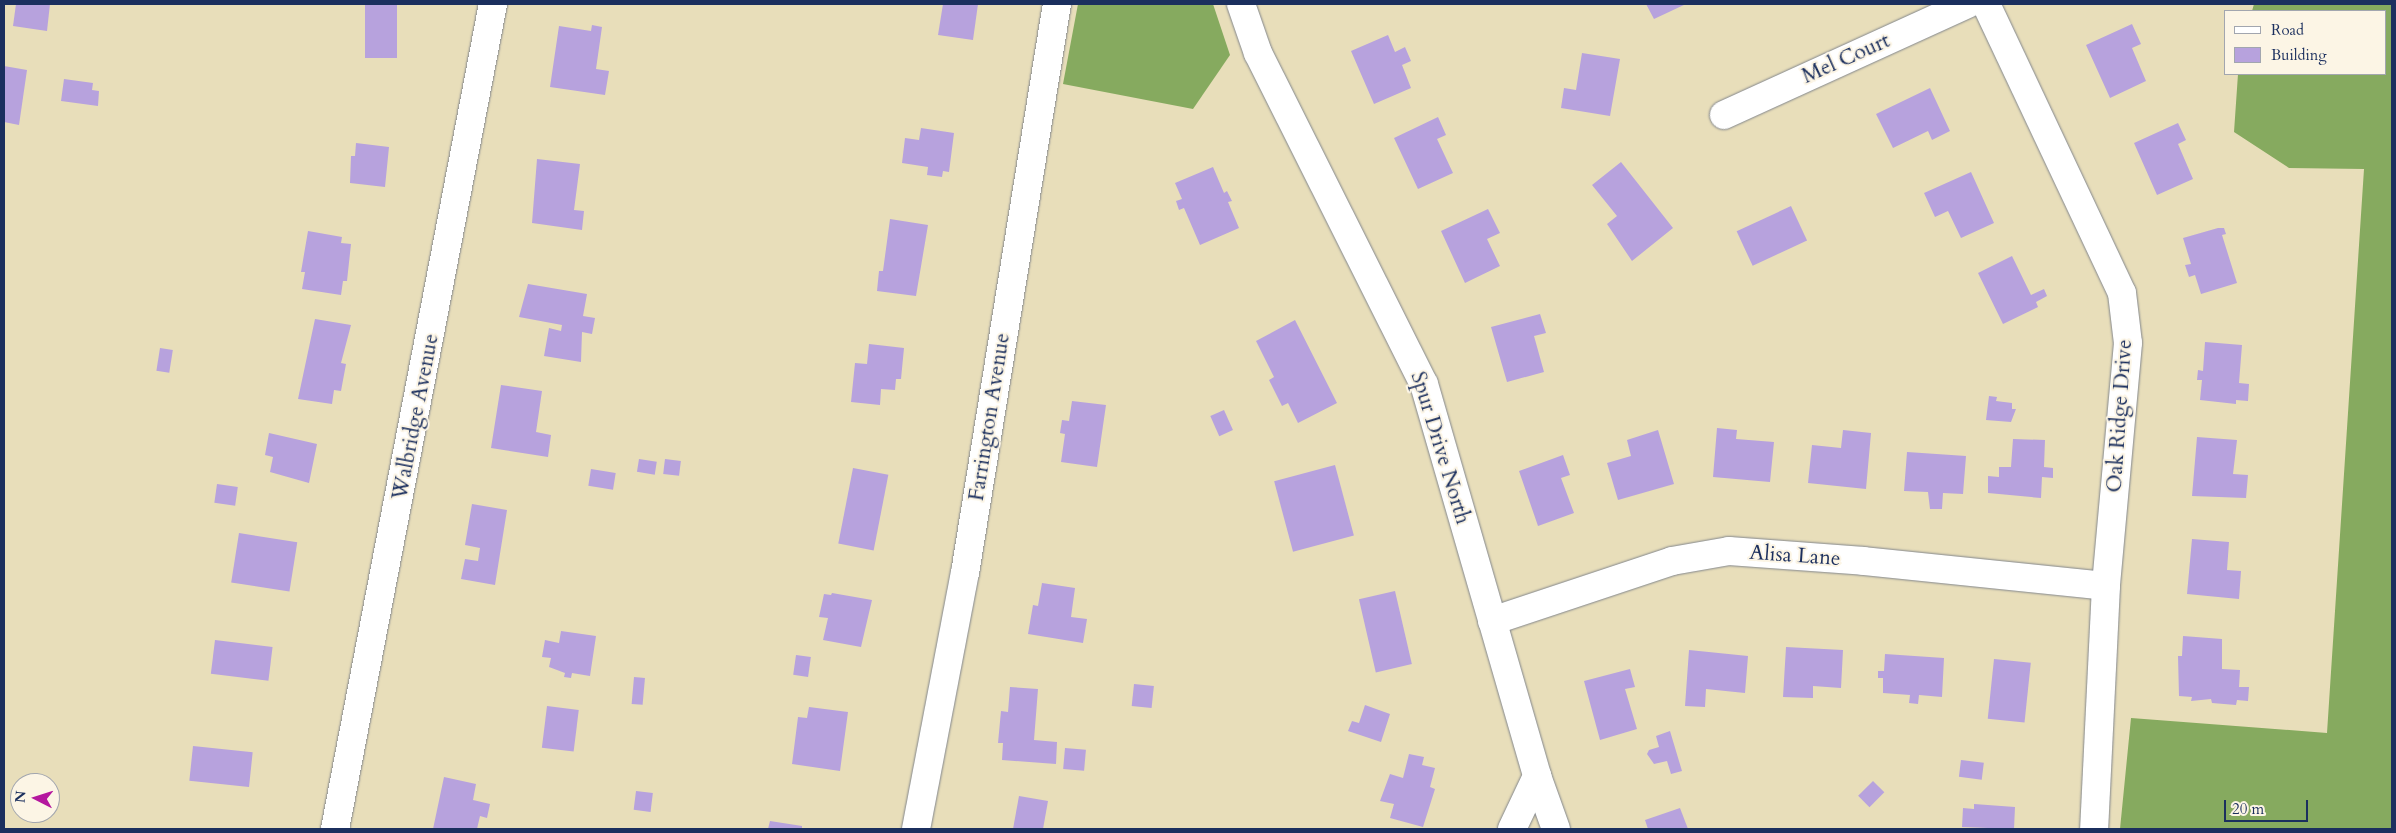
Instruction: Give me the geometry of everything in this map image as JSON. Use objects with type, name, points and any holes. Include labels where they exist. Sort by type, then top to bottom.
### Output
[{"type":"street","name":"Walbridge Avenue","points":[[335,829],[493,4]]},
{"type":"street","name":"Farrington Avenue","points":[[916,829],[965,573],[1056,4]]},
{"type":"street","name":"Spur Drive North","points":[[1241,4],[1258,54],[1424,384],[1537,776],[1556,829]]},
{"type":"street","name":"Mel Court","points":[[1724,115],[1968,4]]},
{"type":"street","name":"Oak Ridge Drive","points":[[1986,4],[2122,293],[2128,343],[2106,586],[2094,829]]},
{"type":"street","name":"Alisa Lane","points":[[1492,621],[1672,561],[1729,551],[1864,561],[2106,586]]},
{"type":"street","points":[[1512,829],[1537,776]]},
{"type":"green space","points":[[1078,4],[1213,4],[1230,55],[1193,109],[1063,84]]},
{"type":"green space","points":[[2254,4],[2392,4],[2392,829],[2120,829],[2131,718],[2327,733],[2364,169],[2289,168],[2234,132],[2238,75],[2386,75],[2386,10],[2252,10]]},
{"type":"building","points":[[16,4],[50,4],[47,31],[13,26]]},
{"type":"building","points":[[365,4],[397,4],[397,58],[365,58]]},
{"type":"building","points":[[943,4],[978,4],[973,40],[938,35]]},
{"type":"building","points":[[1646,4],[1686,4],[1654,19]]},
{"type":"building","points":[[2132,24],[2141,44],[2132,48],[2146,81],[2110,98],[2086,45]]},
{"type":"building","points":[[592,25],[602,27],[596,69],[609,71],[605,95],[550,87],[559,26],[591,31]]},
{"type":"building","points":[[1388,35],[1395,52],[1405,47],[1411,61],[1402,65],[1411,88],[1374,104],[1351,51]]},
{"type":"building","points":[[1582,53],[1620,59],[1610,116],[1561,108],[1564,88],[1576,90]]},
{"type":"building","points":[[4,66],[27,70],[19,125],[4,122]]},
{"type":"building","points":[[64,79],[93,83],[92,90],[99,91],[98,106],[61,101]]},
{"type":"building","points":[[1930,88],[1950,131],[1932,140],[1928,131],[1893,148],[1876,114]]},
{"type":"building","points":[[1438,117],[1446,135],[1437,139],[1453,173],[1418,189],[1394,138]]},
{"type":"building","points":[[2178,123],[2186,140],[2178,144],[2193,179],[2157,195],[2134,143]]},
{"type":"building","points":[[921,128],[954,133],[949,172],[943,171],[942,177],[927,175],[928,167],[902,163],[905,138],[919,140]]},
{"type":"building","points":[[356,143],[389,147],[385,187],[350,183],[351,156],[355,156]]},
{"type":"building","points":[[537,159],[580,164],[574,210],[584,211],[582,230],[532,223]]},
{"type":"building","points":[[1621,162],[1673,228],[1632,261],[1607,224],[1617,216],[1592,185]]},
{"type":"building","points":[[1213,167],[1224,193],[1227,191],[1232,201],[1228,202],[1239,228],[1200,245],[1184,208],[1179,210],[1176,201],[1182,199],[1175,183]]},
{"type":"building","points":[[1971,172],[1994,223],[1961,238],[1948,211],[1935,217],[1924,193]]},
{"type":"building","points":[[1791,206],[1807,240],[1753,266],[1737,231]]},
{"type":"building","points":[[1488,209],[1500,233],[1487,239],[1500,266],[1465,283],[1441,231]]},
{"type":"building","points":[[890,219],[928,225],[916,296],[877,291],[879,271],[883,271]]},
{"type":"building","points":[[2224,228],[2226,234],[2222,235],[2237,283],[2201,294],[2195,275],[2189,277],[2185,265],[2191,264],[2183,238]]},
{"type":"building","points":[[308,231],[342,237],[341,243],[351,244],[347,281],[343,281],[341,295],[302,289],[305,272],[301,272]]},
{"type":"building","points":[[2012,256],[2031,295],[2044,289],[2047,296],[2036,302],[2038,307],[2003,324],[1978,273]]},
{"type":"building","points":[[528,284],[587,294],[583,316],[595,318],[592,334],[582,332],[581,362],[544,356],[549,328],[561,331],[562,325],[519,317]]},
{"type":"building","points":[[1540,314],[1546,333],[1534,336],[1544,372],[1507,382],[1491,327]]},
{"type":"building","points":[[315,319],[351,325],[341,363],[346,364],[341,391],[334,390],[332,404],[298,399]]},
{"type":"building","points":[[1295,320],[1337,403],[1298,423],[1288,403],[1282,406],[1269,380],[1274,377],[1256,341]]},
{"type":"building","points":[[2205,342],[2242,345],[2239,383],[2249,384],[2248,401],[2236,400],[2236,404],[2200,400],[2202,380],[2197,380],[2198,370],[2203,371]]},
{"type":"building","points":[[869,344],[904,348],[901,379],[896,379],[895,390],[881,389],[880,405],[851,402],[855,363],[867,364]]},
{"type":"building","points":[[160,348],[173,350],[169,373],[156,371]]},
{"type":"building","points":[[501,385],[542,391],[536,432],[551,435],[548,457],[491,448]]},
{"type":"building","points":[[1989,396],[1997,397],[1996,401],[2012,403],[2012,409],[2016,409],[2011,422],[1986,420]]},
{"type":"building","points":[[1072,401],[1106,405],[1097,467],[1061,462],[1065,434],[1060,433],[1062,420],[1069,421]]},
{"type":"building","points":[[1224,410],[1233,430],[1219,436],[1210,416]]},
{"type":"building","points":[[1717,428],[1737,430],[1736,439],[1774,442],[1770,482],[1713,477]]},
{"type":"building","points":[[1658,430],[1674,484],[1618,500],[1607,463],[1631,456],[1627,440]]},
{"type":"building","points":[[1843,430],[1871,433],[1866,489],[1808,483],[1812,445],[1841,448]]},
{"type":"building","points":[[269,433],[317,444],[309,483],[270,472],[273,457],[265,455]]},
{"type":"building","points":[[2197,437],[2237,440],[2233,474],[2248,475],[2246,498],[2192,496]]},
{"type":"building","points":[[2013,439],[2045,440],[2044,467],[2053,468],[2053,478],[2042,477],[2041,498],[1988,493],[1988,476],[1999,477],[1999,467],[2011,467]]},
{"type":"building","points":[[1907,452],[1966,456],[1963,494],[1943,493],[1942,509],[1930,509],[1928,492],[1904,491]]},
{"type":"building","points":[[1563,455],[1570,475],[1561,478],[1574,513],[1538,526],[1519,471]]},
{"type":"building","points":[[639,459],[657,462],[655,475],[637,472]]},
{"type":"building","points":[[665,459],[681,461],[679,476],[663,474]]},
{"type":"building","points":[[1335,465],[1354,536],[1293,552],[1274,481]]},
{"type":"building","points":[[853,468],[888,475],[874,550],[838,544]]},
{"type":"building","points":[[591,469],[616,473],[613,490],[588,486]]},
{"type":"building","points":[[217,484],[238,487],[235,506],[214,503]]},
{"type":"building","points":[[472,504],[507,510],[495,585],[461,579],[465,559],[478,561],[480,548],[465,545]]},
{"type":"building","points":[[239,533],[297,542],[289,592],[231,582]]},
{"type":"building","points":[[2192,539],[2229,542],[2227,570],[2241,571],[2239,599],[2187,594]]},
{"type":"building","points":[[1042,583],[1075,588],[1071,617],[1087,619],[1083,643],[1028,634],[1033,605],[1038,606]]},
{"type":"building","points":[[1395,591],[1412,664],[1376,672],[1359,599]]},
{"type":"building","points":[[832,593],[872,600],[861,647],[823,640],[828,618],[819,617],[824,594],[831,595]]},
{"type":"building","points":[[561,631],[596,636],[590,676],[572,673],[571,678],[564,677],[565,673],[549,667],[551,658],[542,657],[545,640],[559,643]]},
{"type":"building","points":[[2183,636],[2222,639],[2222,669],[2240,670],[2239,687],[2249,687],[2248,701],[2237,700],[2236,705],[2212,703],[2211,699],[2191,701],[2192,697],[2179,696],[2178,656],[2182,656]]},
{"type":"building","points":[[215,640],[273,647],[268,681],[211,674]]},
{"type":"building","points":[[1786,647],[1843,650],[1841,688],[1813,686],[1813,698],[1783,697]]},
{"type":"building","points":[[1689,650],[1748,656],[1745,693],[1706,689],[1705,707],[1685,706]]},
{"type":"building","points":[[1885,654],[1944,658],[1942,697],[1919,695],[1918,704],[1909,703],[1910,695],[1883,693],[1883,678],[1878,678],[1878,671],[1884,671]]},
{"type":"building","points":[[796,655],[811,657],[808,677],[793,675]]},
{"type":"building","points":[[1994,659],[2031,663],[2025,723],[1988,719]]},
{"type":"building","points":[[1630,669],[1635,687],[1625,689],[1637,729],[1600,740],[1584,681]]},
{"type":"building","points":[[634,677],[645,678],[643,705],[632,704]]},
{"type":"building","points":[[1134,684],[1154,686],[1152,708],[1132,706]]},
{"type":"building","points":[[1010,687],[1038,689],[1034,740],[1057,742],[1056,764],[1002,760],[1003,743],[998,743],[1001,711],[1008,712]]},
{"type":"building","points":[[1365,705],[1390,714],[1381,742],[1348,731],[1352,721],[1359,723]]},
{"type":"building","points":[[547,706],[579,710],[574,752],[542,748]]},
{"type":"building","points":[[809,707],[848,712],[840,771],[792,764],[798,717],[807,718]]},
{"type":"building","points":[[1670,731],[1682,771],[1671,774],[1667,761],[1654,764],[1647,754],[1649,750],[1659,747],[1656,736]]},
{"type":"building","points":[[193,746],[253,752],[249,787],[189,781]]},
{"type":"building","points":[[1065,748],[1086,750],[1084,771],[1063,769]]},
{"type":"building","points":[[1409,754],[1424,757],[1422,765],[1435,768],[1430,787],[1435,789],[1423,827],[1390,818],[1394,804],[1380,801],[1390,774],[1403,778]]},
{"type":"building","points":[[1961,760],[1984,763],[1982,780],[1959,777]]},
{"type":"building","points":[[444,777],[476,784],[473,800],[490,804],[487,818],[480,816],[477,829],[433,829]]},
{"type":"building","points":[[1873,781],[1884,792],[1869,807],[1858,796]]},
{"type":"building","points":[[636,791],[653,793],[651,812],[634,810]]},
{"type":"building","points":[[1019,796],[1048,801],[1043,829],[1013,829]]},
{"type":"building","points":[[1974,804],[2015,807],[2014,829],[1962,827],[1963,808],[1974,809]]},
{"type":"building","points":[[1680,808],[1688,829],[1648,829],[1645,820]]},
{"type":"building","points":[[770,821],[802,826],[802,829],[768,829]]}]
